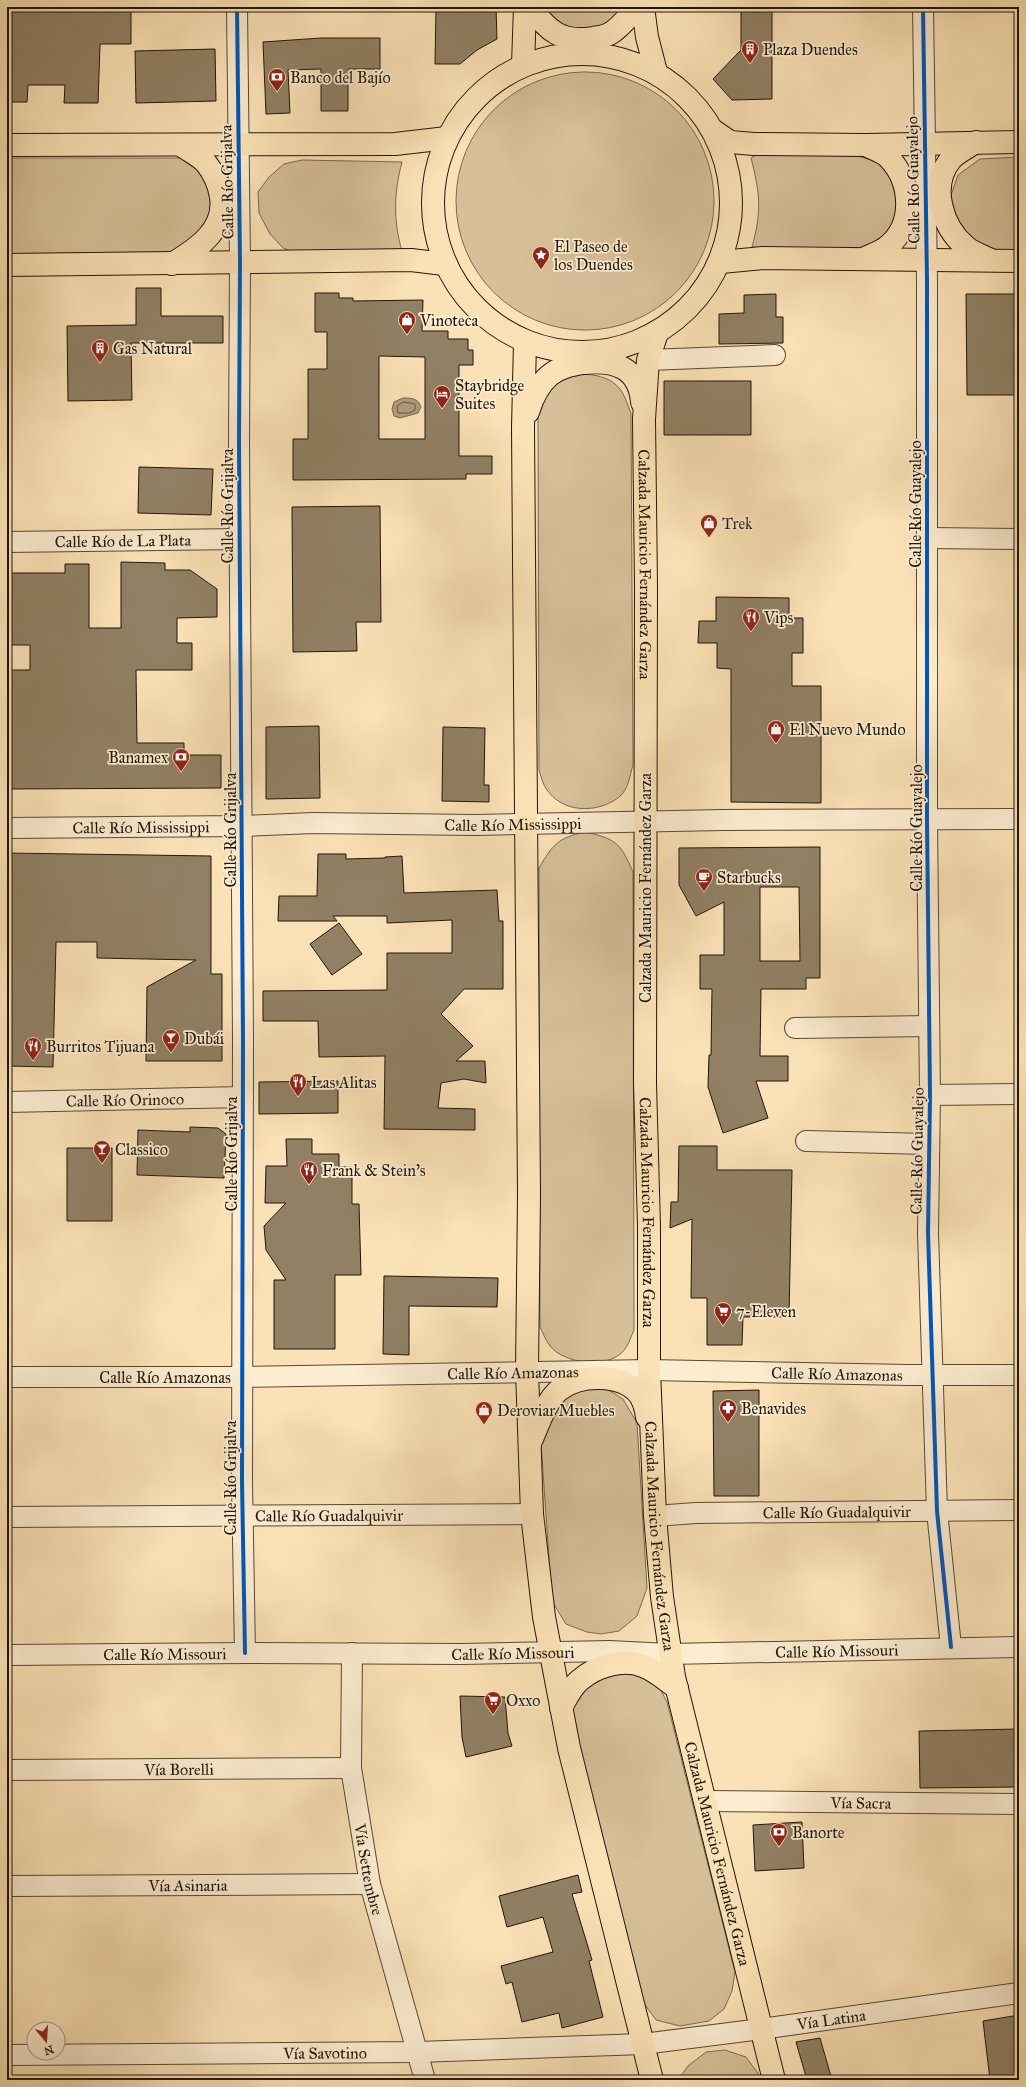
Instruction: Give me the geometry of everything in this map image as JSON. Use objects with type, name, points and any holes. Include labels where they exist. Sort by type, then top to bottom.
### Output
[{"type":"main road","points":[[523,66],[526,7]]},
{"type":"main road","points":[[531,7],[546,27],[558,35],[568,39],[585,40],[611,33],[637,7]]},
{"type":"main road","points":[[643,7],[647,37],[656,72]]},
{"type":"main road","points":[[567,54],[613,56],[656,72],[689,98],[714,131],[730,173],[732,218],[721,262],[695,302],[657,333],[615,349],[570,353],[525,342],[492,323],[464,296],[444,264],[433,222],[434,179],[447,138],[466,108],[492,83],[523,66],[567,54]]},
{"type":"main road","points":[[714,131],[730,142],[866,145],[1019,142]]},
{"type":"main road","points":[[7,145],[181,145],[239,143],[395,144],[447,138]]},
{"type":"main road","points":[[976,142],[951,160],[943,174],[941,209],[955,236],[968,248],[992,260]]},
{"type":"main road","points":[[172,264],[198,247],[213,231],[220,219],[222,204],[217,181],[212,171],[205,162],[181,145]]},
{"type":"main road","points":[[862,260],[887,247],[896,238],[904,226],[908,209],[905,190],[895,166],[887,156],[866,145]]},
{"type":"main road","points":[[721,262],[763,258],[862,260],[1019,260]]},
{"type":"main road","points":[[7,265],[411,260],[444,264]]},
{"type":"main road","name":"Calzada Mauricio Fernández Garza","points":[[657,333],[648,360],[644,419],[649,1370],[650,1434],[655,1516],[662,1597],[670,1654],[677,1688],[774,2080]]},
{"type":"main road","points":[[525,342],[523,428],[529,1188],[527,1371],[532,1514],[549,1652],[569,1748],[652,2080]]},
{"type":"main road","points":[[523,428],[536,392],[551,374],[569,365],[599,362],[621,366],[630,373],[639,384],[644,419]]},
{"type":"main road","points":[[530,1443],[550,1401],[559,1391],[574,1382],[597,1378],[612,1379],[627,1386],[638,1394],[646,1406],[650,1434]]},
{"type":"main road","points":[[561,1708],[571,1690],[581,1679],[603,1666],[630,1663],[644,1666],[677,1688]]},
{"type":"street","name":"Calle Río Grijalva","points":[[237,7],[240,263],[239,539],[243,1097],[242,1515],[245,1653]]},
{"type":"street","name":"Calle Río Guayalejo","points":[[923,7],[922,48],[927,260],[927,819],[930,1095],[928,1144],[932,1375],[937,1511],[951,1647]]},
{"type":"street","points":[[648,360],[775,355]]},
{"type":"street","points":[[928,538],[1019,539]]},
{"type":"street","name":"Calle Río de La Plata","points":[[7,542],[239,539]]},
{"type":"street","name":"Calle Río Mississippi","points":[[7,828],[242,826],[313,823],[475,824],[527,822],[1019,819]]},
{"type":"street","points":[[795,1028],[929,1026]]},
{"type":"street","points":[[930,1095],[1019,1094]]},
{"type":"street","name":"Calle Río Orinoco","points":[[7,1102],[243,1097]]},
{"type":"street","points":[[806,1141],[928,1144]]},
{"type":"street","name":"Calle Río Amazonas","points":[[7,1377],[242,1377],[649,1370],[1019,1375]]},
{"type":"street","name":"Calle Río Guadalquivir","points":[[655,1516],[696,1513],[1019,1510]]},
{"type":"street","name":"Calle Río Guadalquivir","points":[[7,1517],[532,1514]]},
{"type":"street","name":"Calle Río Missouri","points":[[7,1655],[609,1651],[670,1654],[1019,1646]]},
{"type":"street","name":"Vía Settembre","points":[[352,1653],[351,1768],[370,1884],[425,2080]]},
{"type":"street","name":"Vía Borelli","points":[[7,1770],[351,1768]]},
{"type":"street","name":"Vía Sacra","points":[[704,1801],[1019,1804]]},
{"type":"street","name":"Vía Asinaria","points":[[7,1886],[370,1884]]},
{"type":"street","name":"Vía Latina","points":[[643,2044],[1019,1993]]},
{"type":"street","name":"Vía Savotino","points":[[7,2054],[418,2052],[643,2044]]},
{"type":"shaded area","points":[[542,7],[623,7],[610,25],[569,33]]},
{"type":"shaded area","points":[[572,72],[598,72],[635,81],[657,93],[685,119],[693,129],[705,151],[712,176],[714,201],[712,226],[705,251],[693,273],[667,301],[657,309],[635,321],[623,325],[598,330],[572,330],[535,321],[513,309],[485,283],[477,273],[465,251],[461,239],[456,214],[456,188],[465,151],[477,129],[503,101],[513,93],[535,81],[547,77]]},
{"type":"shaded area","points":[[758,154],[857,156],[876,161],[893,172],[904,218],[866,252],[752,247],[757,223],[759,202],[751,158]]},
{"type":"shaded area","points":[[1019,157],[1019,250],[988,250],[953,224],[949,201],[958,175],[980,159]]},
{"type":"shaded area","points":[[7,158],[181,158],[193,164],[216,193],[205,235],[170,254],[7,255]]},
{"type":"shaded area","points":[[302,160],[402,162],[397,184],[396,218],[402,251],[299,254],[283,248],[270,234],[259,213],[258,192],[269,177],[284,164]]},
{"type":"shaded area","points":[[573,374],[594,375],[607,379],[618,386],[625,397],[631,413],[633,765],[625,790],[619,797],[604,805],[587,809],[572,807],[558,801],[546,788],[539,770],[538,416],[546,394],[559,382]]},
{"type":"shaded area","points":[[585,832],[604,837],[616,843],[624,854],[633,872],[634,1330],[625,1349],[618,1356],[609,1360],[598,1362],[576,1360],[557,1352],[550,1346],[540,1327],[539,868],[548,853],[557,843],[568,837]]},
{"type":"shaded area","points":[[583,1387],[607,1389],[623,1399],[637,1423],[647,1588],[637,1616],[619,1631],[601,1634],[587,1632],[566,1624],[552,1601],[540,1428],[559,1395]]},
{"type":"shaded area","points":[[618,1666],[656,1681],[667,1702],[735,1972],[732,1991],[724,2009],[709,2021],[680,2026],[656,2020],[643,2002],[609,1869],[572,1713],[579,1688]]},
{"type":"shaded area","points":[[725,2050],[746,2057],[763,2080],[678,2080],[688,2066],[706,2052]]},
{"type":"water","points":[[403,398],[411,398],[420,404],[421,407],[418,413],[400,418],[394,416],[392,409],[394,402]]},
{"type":"building","points":[[7,7],[131,8],[131,44],[100,44],[98,103],[64,103],[65,85],[28,85],[27,102],[7,102]]},
{"type":"building","points":[[436,7],[496,7],[497,39],[477,50],[460,64],[435,64]]},
{"type":"building","name":"Plaza Duendes","points":[[741,7],[772,7],[772,99],[732,100],[713,79],[741,50]]},
{"type":"building","points":[[321,38],[380,38],[380,69],[348,69],[348,111],[321,111],[321,69],[288,70],[290,113],[266,114],[263,42]]},
{"type":"building","points":[[215,49],[216,101],[136,103],[135,51]]},
{"type":"building","name":"Gas Natural","points":[[136,288],[161,288],[161,316],[223,316],[223,343],[131,343],[132,400],[68,401],[67,326],[136,325]]},
{"type":"building","points":[[315,293],[339,293],[339,298],[353,298],[353,301],[423,300],[422,331],[448,331],[448,339],[468,339],[468,350],[473,350],[473,365],[459,365],[459,456],[492,456],[492,474],[466,474],[466,479],[293,480],[293,439],[308,439],[308,369],[327,369],[327,332],[315,332]],"holes":[[[379,356],[425,357],[425,439],[379,439]]]},
{"type":"building","points":[[776,294],[776,317],[783,317],[783,343],[719,344],[719,314],[744,313],[744,295]]},
{"type":"building","points":[[966,294],[1019,294],[1019,395],[967,395]]},
{"type":"building","points":[[664,381],[751,381],[751,435],[664,435]]},
{"type":"building","points":[[139,467],[213,469],[211,515],[138,513]]},
{"type":"building","points":[[380,506],[381,622],[356,622],[357,651],[293,652],[292,507]]},
{"type":"building","points":[[121,562],[165,563],[165,570],[190,570],[217,589],[217,617],[177,618],[177,643],[192,643],[192,670],[136,670],[137,743],[184,743],[184,755],[221,755],[221,788],[7,789],[7,670],[30,670],[30,645],[7,645],[7,573],[65,573],[65,564],[89,564],[89,628],[121,628]]},
{"type":"building","points":[[716,597],[789,598],[789,618],[803,618],[803,653],[792,653],[792,686],[821,686],[821,803],[731,802],[731,669],[717,668],[717,643],[698,643],[699,621],[716,621]]},
{"type":"building","points":[[319,726],[320,798],[266,799],[266,727]]},
{"type":"building","points":[[443,727],[485,728],[484,785],[489,785],[489,802],[442,801]]},
{"type":"building","points":[[820,847],[820,978],[806,978],[806,989],[761,989],[760,1056],[788,1056],[788,1081],[756,1081],[768,1118],[723,1133],[708,1087],[709,1055],[711,1055],[712,989],[700,989],[700,955],[724,955],[724,902],[696,916],[679,885],[679,848]],"holes":[[[760,887],[799,887],[800,961],[760,961]]]},
{"type":"building","points":[[7,853],[211,856],[211,974],[222,974],[222,1061],[146,1061],[147,987],[196,960],[97,958],[97,942],[56,942],[53,1067],[7,1066]]},
{"type":"building","points":[[318,854],[346,854],[346,859],[402,856],[404,893],[497,890],[499,921],[503,921],[503,989],[464,989],[441,1014],[473,1046],[456,1061],[485,1061],[486,1083],[464,1079],[441,1083],[438,1108],[475,1109],[475,1130],[384,1129],[385,1056],[319,1057],[318,1021],[263,1021],[263,991],[387,990],[387,953],[452,953],[452,920],[387,923],[387,916],[333,916],[337,921],[278,921],[279,896],[317,896]]},
{"type":"building","points":[[339,923],[362,954],[332,975],[310,944]]},
{"type":"building","name":"Las Alitas","points":[[338,1081],[338,1113],[259,1114],[259,1082]]},
{"type":"building","points":[[190,1127],[218,1128],[226,1134],[224,1178],[137,1175],[138,1130],[190,1132]]},
{"type":"building","points":[[286,1139],[312,1139],[312,1154],[339,1154],[339,1167],[352,1167],[352,1204],[359,1204],[361,1275],[335,1275],[335,1349],[274,1349],[274,1280],[286,1280],[266,1250],[264,1226],[286,1203],[265,1203],[266,1166],[287,1166]]},
{"type":"building","points":[[679,1146],[717,1146],[717,1170],[792,1170],[789,1317],[743,1317],[742,1345],[707,1345],[707,1298],[691,1298],[692,1219],[670,1228],[671,1202],[678,1202]]},
{"type":"building","points":[[67,1148],[112,1148],[112,1221],[67,1221]]},
{"type":"building","points":[[384,1276],[498,1278],[497,1307],[409,1306],[409,1355],[383,1354]]},
{"type":"building","points":[[759,1390],[759,1496],[714,1496],[713,1391]]},
{"type":"building","points":[[460,1696],[505,1697],[508,1733],[512,1746],[466,1757],[462,1737]]},
{"type":"building","points":[[1019,1729],[1019,1787],[920,1788],[919,1731]]},
{"type":"building","name":"Banorte","points":[[802,1822],[804,1868],[755,1871],[753,1825]]},
{"type":"building","points":[[578,1875],[582,1892],[572,1894],[592,1960],[589,1961],[603,2017],[562,2028],[559,2013],[522,2022],[512,1982],[506,1984],[501,1966],[553,1952],[543,1917],[507,1927],[499,1896]]},
{"type":"building","points":[[1019,2015],[1019,2080],[990,2080],[983,2021]]},
{"type":"building","points":[[820,2038],[832,2080],[807,2080],[796,2042]]},
{"type":"cycle path","points":[[237,7],[240,263],[239,442],[243,1042],[242,1481],[245,1653]]},
{"type":"cycle path","points":[[923,7],[927,282],[927,819],[930,1095],[928,1233],[937,1511],[951,1647]]},
{"type":"place","name":"Plaza Duendes","points":[[750,64]]},
{"type":"place","name":"Banco del Bajío","points":[[277,92]]},
{"type":"place","name":"El Paseo de los Duendes","points":[[541,270]]},
{"type":"place","name":"Vinoteca","points":[[407,335]]},
{"type":"place","name":"Gas Natural","points":[[100,363]]},
{"type":"place","name":"Staybridge Suites","points":[[442,409]]},
{"type":"place","name":"Trek","points":[[709,538]]},
{"type":"place","name":"Vips","points":[[751,632]]},
{"type":"place","name":"El Nuevo Mundo","points":[[776,744]]},
{"type":"place","name":"Banamex","points":[[181,772]]},
{"type":"place","name":"Starbucks","points":[[704,892]]},
{"type":"place","name":"Dubái","points":[[171,1053]]},
{"type":"place","name":"Burritos Tijuana","points":[[33,1061]]},
{"type":"place","name":"Las Alitas","points":[[298,1097]]},
{"type":"place","name":"Classico","points":[[102,1164]]},
{"type":"place","name":"Frank & Stein's","points":[[309,1185]]},
{"type":"place","name":"7-Eleven","points":[[723,1326]]},
{"type":"place","name":"Benavides","points":[[728,1423]]},
{"type":"place","name":"Deroviar Muebles","points":[[484,1425]]},
{"type":"place","name":"Oxxo","points":[[493,1715]]},
{"type":"place","name":"Banorte","points":[[779,1847]]}]
